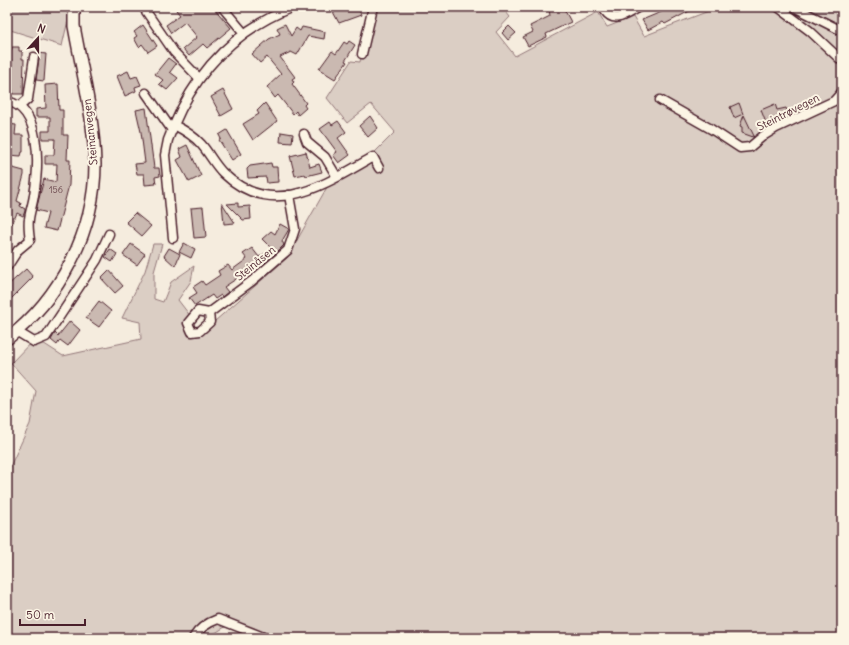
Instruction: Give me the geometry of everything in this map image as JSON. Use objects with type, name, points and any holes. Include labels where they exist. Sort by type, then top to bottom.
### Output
[{"type":"main road","name":"Steinanvegen","points":[[7,339],[41,306],[64,276],[84,229],[92,198],[95,165],[94,144],[74,26],[74,7]]},
{"type":"street","points":[[143,7],[174,52],[199,78]]},
{"type":"street","points":[[222,7],[244,33]]},
{"type":"street","points":[[173,238],[165,155],[173,127],[189,93],[199,78],[220,54],[244,33],[293,7]]},
{"type":"street","points":[[362,54],[372,7]]},
{"type":"street","points":[[605,11],[609,17],[616,18],[639,7]]},
{"type":"street","points":[[778,7],[810,31],[842,61]]},
{"type":"street","points":[[794,7],[842,31]]},
{"type":"street","points":[[20,106],[28,99],[34,57]]},
{"type":"street","name":"Steintrøvegen","points":[[660,100],[711,129],[740,148],[750,147],[763,136],[776,128],[834,101],[842,92]]},
{"type":"street","points":[[146,93],[173,127],[195,138],[221,171],[237,184],[262,195],[289,195],[311,190],[373,157],[379,168]]},
{"type":"street","points":[[7,101],[20,106],[28,116],[35,134],[37,165],[34,196],[28,219],[30,240],[18,250],[7,267]]},
{"type":"street","points":[[304,134],[307,142],[326,157],[337,176]]},
{"type":"street","name":"Steinåsen","points":[[209,313],[252,281],[288,250],[295,229],[294,212],[289,195]]},
{"type":"street","points":[[16,331],[34,342],[46,337],[97,260],[109,234]]},
{"type":"street","points":[[193,638],[197,631],[208,623],[218,619],[266,638]]},
{"type":"shaded area","points":[[7,7],[71,7],[62,46],[7,29]]},
{"type":"shaded area","points":[[370,7],[502,7],[510,17],[496,32],[515,56],[598,12],[607,27],[633,17],[644,36],[719,7],[842,7],[842,638],[256,638],[225,627],[207,638],[7,638],[7,473],[30,424],[36,391],[11,363],[35,338],[63,356],[141,339],[140,322],[122,318],[145,271],[153,244],[162,244],[154,272],[154,299],[163,302],[171,282],[194,266],[191,281],[178,300],[188,313],[199,335],[287,258],[331,180],[367,160],[395,132],[371,104],[347,123],[327,98],[351,61],[360,62]]},
{"type":"building","points":[[180,7],[213,7],[231,28],[207,48],[203,44],[189,56],[183,49],[197,37],[185,22],[171,33],[166,25],[180,15],[176,10]]},
{"type":"building","points":[[340,7],[358,7],[361,15],[339,23],[332,10]]},
{"type":"building","points":[[553,7],[563,7],[571,22],[546,34],[547,37],[528,46],[523,37],[533,32],[530,26],[550,16],[549,9]]},
{"type":"building","points":[[673,7],[697,7],[665,24],[663,22],[648,30],[642,20]]},
{"type":"building","points":[[285,24],[291,36],[296,28],[300,31],[302,27],[325,32],[324,39],[308,36],[297,55],[291,52],[280,57],[295,77],[292,79],[294,82],[292,84],[306,103],[304,105],[306,108],[298,115],[296,111],[293,114],[278,95],[275,98],[267,87],[281,74],[267,57],[260,63],[252,54],[269,39],[280,34],[277,28]]},
{"type":"building","points":[[143,25],[157,46],[148,52],[142,44],[139,47],[134,38],[137,36],[134,32]]},
{"type":"building","points":[[509,26],[516,33],[508,40],[502,33]]},
{"type":"building","points":[[349,41],[355,45],[345,61],[347,62],[335,79],[319,69],[332,51],[336,54],[344,42],[347,44]]},
{"type":"building","points":[[12,47],[19,47],[19,51],[22,51],[22,59],[24,59],[23,94],[13,94],[12,83],[10,83],[11,59],[9,59],[9,51],[11,51]]},
{"type":"building","points":[[38,53],[46,54],[44,81],[36,80],[39,58]]},
{"type":"building","points":[[168,58],[176,64],[170,72],[178,78],[167,90],[159,84],[163,80],[155,74]]},
{"type":"building","points":[[128,71],[131,78],[137,76],[141,85],[135,87],[136,91],[125,96],[117,76]]},
{"type":"building","points":[[58,84],[59,110],[63,110],[63,135],[68,135],[67,160],[70,160],[69,185],[57,231],[44,228],[48,213],[36,210],[44,179],[56,182],[57,164],[45,164],[45,155],[54,155],[55,139],[42,139],[42,131],[50,131],[50,117],[36,117],[36,109],[46,108],[45,85]]},
{"type":"building","points":[[223,90],[233,109],[221,116],[211,97]]},
{"type":"building","points":[[265,103],[277,121],[253,140],[243,124],[259,114],[257,111]]},
{"type":"building","points":[[739,103],[743,114],[734,118],[730,107]]},
{"type":"building","points":[[775,104],[777,110],[786,108],[789,115],[770,123],[769,121],[766,123],[761,110]]},
{"type":"building","points":[[146,108],[154,168],[159,168],[160,176],[155,177],[156,184],[145,185],[144,174],[137,174],[135,164],[145,163],[141,132],[136,110]]},
{"type":"building","points":[[744,115],[754,136],[753,137],[742,133],[742,127],[740,126]]},
{"type":"building","points":[[370,116],[378,128],[368,137],[359,126]]},
{"type":"building","points":[[338,121],[346,132],[338,138],[350,155],[339,163],[333,155],[337,152],[320,129],[330,122],[332,125]]},
{"type":"building","points":[[7,124],[16,125],[15,135],[23,135],[23,152],[21,156],[7,155]]},
{"type":"building","points":[[227,130],[241,154],[232,160],[219,140],[221,139],[219,135]]},
{"type":"building","points":[[281,132],[293,134],[292,143],[280,142]]},
{"type":"building","points":[[187,145],[201,176],[189,182],[177,160],[182,157],[179,149]]},
{"type":"building","points":[[306,152],[310,167],[319,164],[322,172],[306,176],[305,174],[295,176],[290,156]]},
{"type":"building","points":[[271,163],[272,167],[277,167],[278,182],[267,183],[266,177],[248,178],[247,169],[250,166]]},
{"type":"building","points":[[9,167],[24,171],[17,201],[21,203],[20,206],[25,209],[25,211],[23,216],[17,213],[12,224],[7,222],[7,201],[12,189],[7,188]]},
{"type":"building","points":[[222,203],[235,223],[224,224]]},
{"type":"building","points":[[238,203],[238,207],[250,206],[251,219],[243,220],[227,204]]},
{"type":"building","points":[[203,207],[206,237],[194,238],[191,208]]},
{"type":"building","points":[[135,213],[151,226],[142,236],[126,222]]},
{"type":"building","points":[[280,224],[289,229],[282,241],[284,245],[272,257],[264,263],[259,258],[262,262],[224,287],[228,292],[222,297],[221,295],[215,299],[212,295],[195,306],[189,298],[197,293],[193,287],[202,281],[205,285],[220,275],[218,271],[228,265],[232,270],[247,259],[243,254],[252,248],[259,257],[272,249],[262,239],[271,231],[275,234]]},
{"type":"building","points":[[184,243],[195,249],[191,258],[179,252]]},
{"type":"building","points":[[131,244],[145,254],[137,265],[123,255]]},
{"type":"building","points":[[169,248],[180,254],[175,266],[164,256]]},
{"type":"building","points":[[110,249],[117,254],[112,262],[105,257]]},
{"type":"building","points":[[26,269],[33,277],[7,303],[7,286]]},
{"type":"building","points":[[109,270],[123,286],[115,293],[101,278]]},
{"type":"building","points":[[99,301],[111,311],[99,327],[86,318]]},
{"type":"building","points":[[70,321],[80,330],[68,346],[60,340],[57,345],[51,340],[55,333],[58,336]]}]
